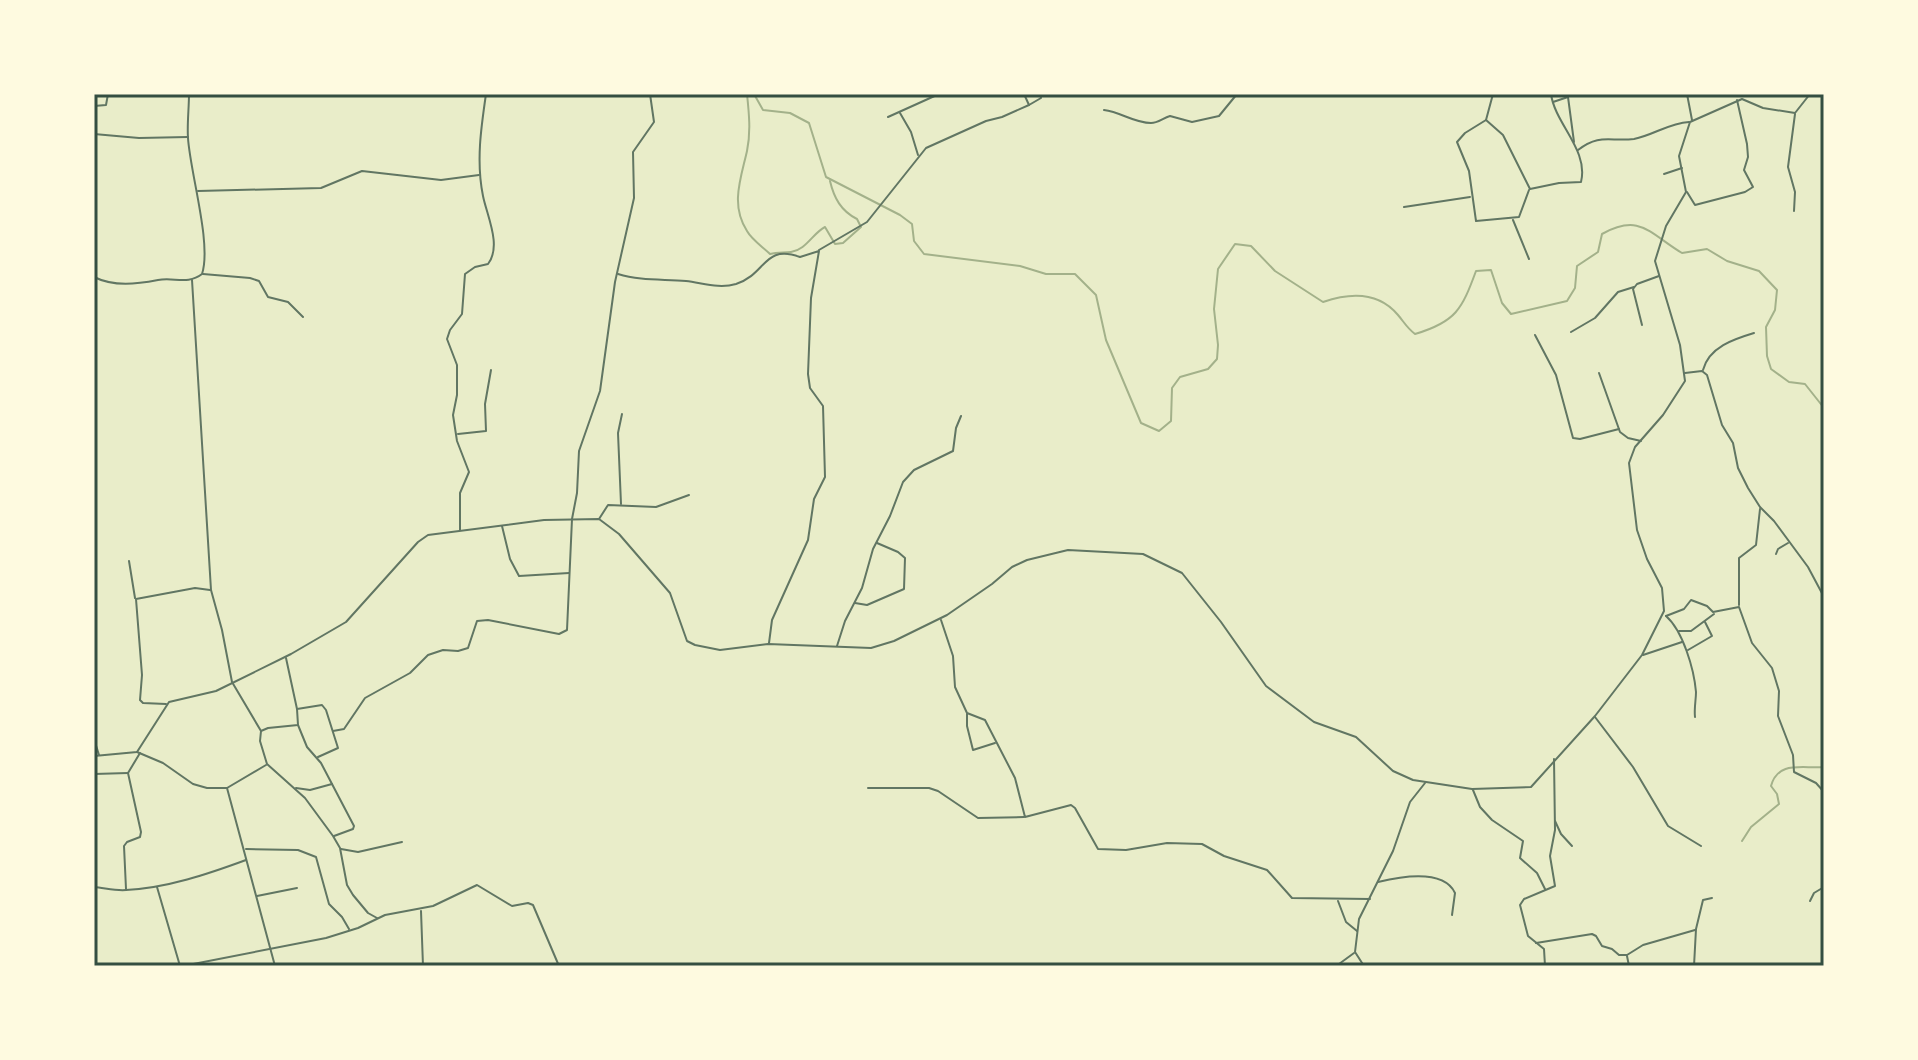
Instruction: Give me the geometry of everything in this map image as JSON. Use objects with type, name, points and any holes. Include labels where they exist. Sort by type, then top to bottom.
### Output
[{"type":"street","points":[[94,106],[106,105],[108,94]]},
{"type":"street","points":[[189,94],[188,137],[203,249],[202,274]]},
{"type":"street","points":[[460,531],[460,493],[469,472],[457,444],[453,415],[457,399],[457,365],[447,343],[448,335],[462,314],[465,274],[490,263],[493,255],[492,229],[480,175],[480,137],[486,94]]},
{"type":"street","points":[[333,731],[344,729],[365,698],[410,673],[428,655],[468,648],[477,621],[488,620],[559,634],[565,632],[568,626],[572,519],[579,451],[600,391],[617,274],[634,198],[633,152],[654,122],[650,94]]},
{"type":"street","points":[[888,117],[939,94]]},
{"type":"street","points":[[1024,94],[1029,105]]},
{"type":"street","points":[[617,274],[725,286],[744,280],[761,269],[770,258],[781,253],[788,252],[800,257],[818,251],[857,230],[882,207],[929,145],[1029,105],[1041,98],[1040,94]]},
{"type":"street","points":[[1104,110],[1120,112],[1147,123],[1170,116],[1192,122],[1220,115],[1237,94]]},
{"type":"street","points":[[1486,120],[1503,135],[1530,189],[1521,215],[1513,218],[1476,221],[1468,167],[1457,142],[1486,120],[1493,94]]},
{"type":"street","points":[[1530,189],[1581,182],[1583,175],[1577,151],[1552,103],[1551,94]]},
{"type":"street","points":[[1687,94],[1691,121],[1679,151],[1686,192],[1695,205],[1745,192],[1754,186],[1744,170],[1748,157],[1747,144],[1737,100]]},
{"type":"street","points":[[1794,211],[1795,192],[1788,167],[1795,113],[1810,94]]},
{"type":"street","points":[[1552,103],[1568,96],[1574,144]]},
{"type":"street","points":[[1577,151],[1597,139],[1635,139],[1677,122],[1691,121],[1737,100],[1747,99],[1763,108],[1795,113]]},
{"type":"street","points":[[899,112],[911,132],[919,156]]},
{"type":"street","points":[[94,134],[139,138],[188,137]]},
{"type":"street","points":[[1664,174],[1682,168]]},
{"type":"street","points":[[197,191],[321,188],[362,171],[441,180],[480,175]]},
{"type":"street","points":[[129,561],[136,599],[142,675],[140,700],[143,703],[166,704],[216,691],[286,657],[350,619],[423,538],[433,533],[599,519],[619,534],[670,593],[687,641],[720,650],[768,644],[860,649],[882,645],[947,615],[1012,567],[1027,560],[1068,550],[1143,554],[1182,573],[1271,690],[1314,722],[1356,737],[1393,771],[1426,783],[1472,789],[1527,789],[1595,716],[1642,655],[1665,606],[1664,594],[1637,530],[1629,467],[1631,455],[1681,389],[1685,373],[1680,345],[1655,261],[1673,211],[1686,192]]},
{"type":"street","points":[[1404,207],[1471,197]]},
{"type":"street","points":[[1513,218],[1529,259]]},
{"type":"street","points":[[768,644],[772,620],[808,540],[814,499],[825,477],[823,406],[810,388],[808,374],[811,361],[811,298],[818,251]]},
{"type":"street","points":[[94,277],[107,282],[128,283],[161,279],[192,280],[202,274],[250,278],[259,281],[268,297],[288,302],[303,317]]},
{"type":"street","points":[[1571,332],[1595,318],[1618,292],[1659,276]]},
{"type":"street","points":[[192,280],[211,590],[232,682],[261,731],[260,741],[267,764],[295,788],[333,836],[340,848],[347,885],[368,913],[377,918]]},
{"type":"street","points":[[1634,287],[1642,325]]},
{"type":"street","points":[[1702,371],[1714,351],[1737,338],[1754,333]]},
{"type":"street","points":[[1535,335],[1556,375],[1573,438],[1619,429]]},
{"type":"street","points":[[456,434],[486,431],[485,404],[491,370]]},
{"type":"street","points":[[1685,373],[1702,371]]},
{"type":"street","points":[[1702,371],[1709,379],[1723,429],[1733,443],[1740,473],[1760,507],[1812,573],[1824,597]]},
{"type":"street","points":[[1599,373],[1619,429],[1625,437],[1641,441]]},
{"type":"street","points":[[621,506],[618,433],[622,414]]},
{"type":"street","points":[[836,647],[876,542],[906,478],[914,470],[954,449],[956,428],[961,416]]},
{"type":"street","points":[[599,519],[606,506],[656,507],[689,495]]},
{"type":"street","points":[[1760,507],[1756,545],[1739,558],[1739,607],[1752,643],[1772,668],[1779,691],[1778,716],[1793,755],[1793,769],[1796,774],[1816,783],[1824,792]]},
{"type":"street","points":[[502,526],[510,559],[519,576],[570,573]]},
{"type":"street","points":[[855,603],[867,605],[904,589],[905,558],[876,542]]},
{"type":"street","points":[[1776,554],[1789,542]]},
{"type":"street","points":[[136,599],[195,588],[211,590]]},
{"type":"street","points":[[1661,618],[1684,609],[1691,600],[1715,612]]},
{"type":"street","points":[[1678,631],[1691,631],[1715,612],[1739,607]]},
{"type":"street","points":[[1666,616],[1687,650],[1696,692],[1695,717]]},
{"type":"street","points":[[941,618],[953,656],[955,687],[967,713],[966,722],[973,750],[995,743]]},
{"type":"street","points":[[1687,650],[1712,636],[1705,622]]},
{"type":"street","points":[[1642,655],[1684,642]]},
{"type":"street","points":[[286,657],[298,725],[307,747],[334,784],[354,827],[333,836]]},
{"type":"street","points":[[126,890],[124,846],[140,837],[141,832],[128,773],[166,704]]},
{"type":"street","points":[[297,709],[324,706],[338,748],[317,758]]},
{"type":"street","points":[[967,713],[983,719],[1015,778],[1025,817]]},
{"type":"street","points":[[1595,716],[1633,767],[1668,826],[1701,846]]},
{"type":"street","points":[[261,731],[298,725]]},
{"type":"street","points":[[94,739],[99,755]]},
{"type":"street","points":[[94,756],[139,753],[163,763],[193,784],[207,788],[227,788],[267,764]]},
{"type":"street","points":[[1545,966],[1544,949],[1525,930],[1520,905],[1524,899],[1555,886],[1550,856],[1555,820],[1554,759]]},
{"type":"street","points":[[94,774],[128,773]]},
{"type":"street","points":[[1364,966],[1355,952],[1359,919],[1378,882],[1410,802],[1426,783]]},
{"type":"street","points":[[295,788],[310,790],[334,784]]},
{"type":"street","points":[[227,788],[275,966]]},
{"type":"street","points":[[868,788],[929,788],[978,818],[1025,817],[1071,805],[1098,849],[1126,850],[1167,843],[1202,844],[1224,856],[1267,870],[1292,898],[1370,899]]},
{"type":"street","points":[[1472,789],[1482,810],[1523,841],[1520,858],[1537,873],[1545,891]]},
{"type":"street","points":[[1555,820],[1561,834],[1572,846]]},
{"type":"street","points":[[340,848],[358,852],[402,842]]},
{"type":"street","points":[[245,849],[285,849],[316,857],[329,904],[342,917],[349,931]]},
{"type":"street","points":[[94,887],[126,890],[156,885],[247,860]]},
{"type":"street","points":[[1378,882],[1416,875],[1448,884],[1453,887],[1455,896],[1452,915]]},
{"type":"street","points":[[156,885],[181,966],[268,947],[310,942],[349,931],[391,913],[421,910],[477,885],[512,906],[531,903],[559,966]]},
{"type":"street","points":[[1810,901],[1814,893],[1824,887]]},
{"type":"street","points":[[256,896],[297,888]]},
{"type":"street","points":[[1694,966],[1696,929],[1703,900],[1712,898]]},
{"type":"street","points":[[1337,900],[1346,922],[1357,931]]},
{"type":"street","points":[[421,910],[423,966]]},
{"type":"street","points":[[1535,943],[1592,934],[1602,946],[1619,955],[1627,955],[1643,945],[1696,929]]},
{"type":"street","points":[[1312,966],[1339,964],[1355,952]]},
{"type":"street","points":[[1627,955],[1629,966]]},
{"type":"waterway","points":[[747,94],[749,137],[738,201],[742,221],[752,237],[770,254],[796,251],[825,227],[835,244],[843,243],[861,227],[857,219],[839,203],[830,181]]},
{"type":"waterway","points":[[754,94],[763,110],[790,113],[809,123],[826,177],[912,224],[914,241],[924,254],[1020,266],[1046,274],[1075,274],[1096,295],[1106,340],[1141,423],[1159,431],[1171,421],[1172,388],[1180,377],[1208,369],[1217,359],[1214,309],[1218,269],[1235,244],[1251,246],[1275,271],[1323,302],[1353,296],[1382,302],[1415,334],[1440,324],[1456,312],[1476,271],[1491,270],[1502,303],[1511,314],[1567,301],[1575,288],[1577,266],[1598,252],[1602,234],[1626,225],[1644,228],[1682,253],[1707,249],[1727,261],[1759,271],[1777,290],[1775,310],[1766,327],[1767,356],[1771,369],[1789,382],[1805,384],[1824,408]]},
{"type":"waterway","points":[[1742,841],[1751,827],[1779,804],[1771,786],[1779,772],[1792,768],[1824,767]]}]
